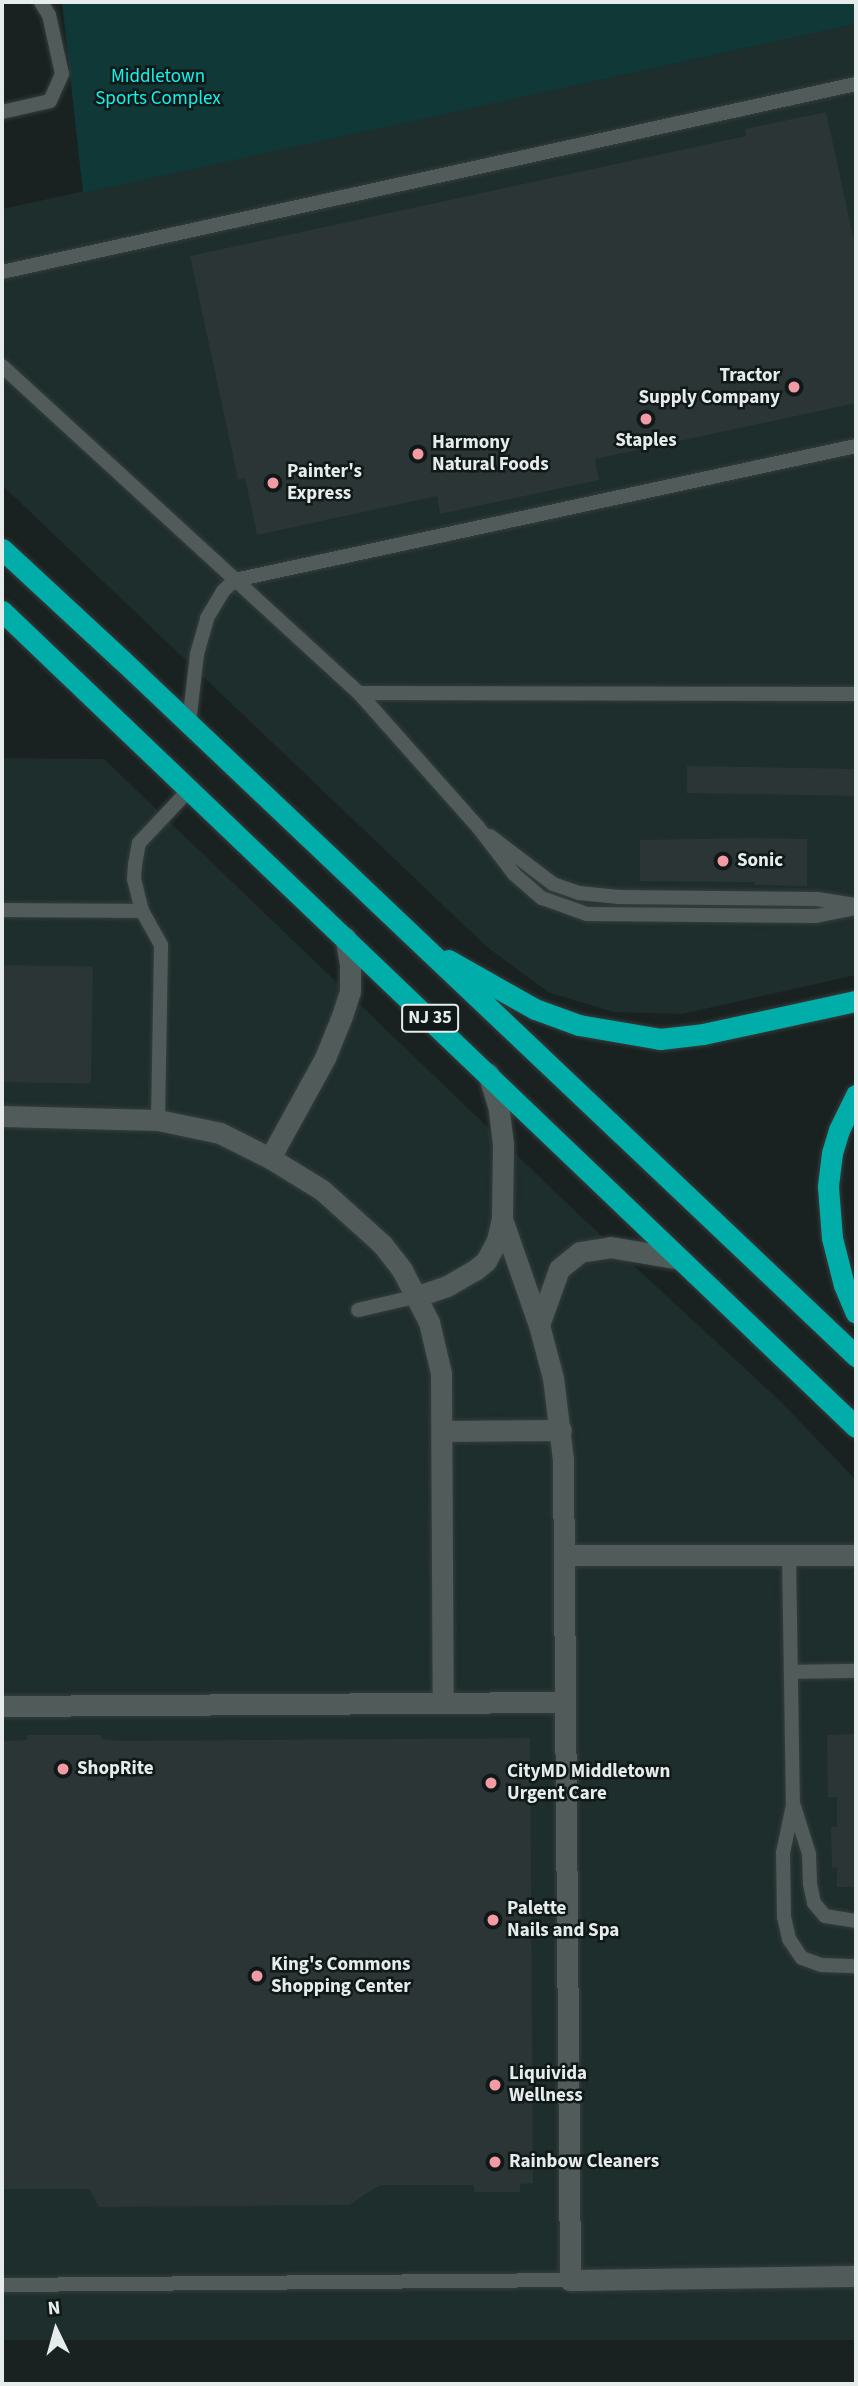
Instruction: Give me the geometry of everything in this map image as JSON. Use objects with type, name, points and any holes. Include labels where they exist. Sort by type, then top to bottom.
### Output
[{"type":"highway","name":"NJ 35","points":[[2,549],[856,1356]]},
{"type":"highway","name":"NJ 35","points":[[6,622],[345,937],[856,1427]]},
{"type":"highway","points":[[419,944],[535,1009],[579,1025],[660,1039],[703,1034],[856,1001]]},
{"type":"highway","points":[[856,1095],[839,1130],[832,1153],[828,1187],[832,1238],[844,1285],[856,1313]]},
{"type":"street","points":[[270,1157],[325,1058],[342,1017],[350,978],[345,937]]},
{"type":"street","points":[[418,1296],[464,1278],[486,1261],[497,1240],[502,1219],[503,1144],[499,1110],[488,1074]]},
{"type":"street","points":[[2,1116],[158,1120],[220,1133],[270,1157],[322,1189],[382,1244],[418,1296],[436,1346],[443,1431],[443,1703]]},
{"type":"street","points":[[502,1219],[540,1325],[553,1378],[561,1430],[565,1555],[570,2280],[856,2276]]},
{"type":"street","points":[[540,1325],[559,1269],[580,1252],[610,1247],[680,1259]]},
{"type":"street","points":[[443,1431],[561,1430]]},
{"type":"street","points":[[565,1555],[856,1555]]},
{"type":"street","points":[[2,1706],[565,1702]]},
{"type":"lane","points":[[2,113],[50,101],[62,74],[49,15],[41,2]]},
{"type":"lane","points":[[2,272],[856,84]]},
{"type":"lane","points":[[2,366],[359,693],[478,827],[544,878],[579,893],[619,897],[817,900],[856,906]]},
{"type":"lane","points":[[189,723],[197,654],[207,618],[223,591],[235,580],[856,446]]},
{"type":"lane","points":[[359,693],[856,694]]},
{"type":"lane","points":[[158,1120],[161,945],[142,911],[134,879],[139,843],[189,790]]},
{"type":"lane","points":[[2,910],[142,911]]},
{"type":"lane","points":[[358,1310],[418,1296]]},
{"type":"lane","points":[[789,1555],[793,1805],[783,1853],[784,1917],[789,1939],[802,1958],[821,1965],[856,1966]]},
{"type":"lane","points":[[791,1672],[856,1671]]},
{"type":"lane","points":[[793,1805],[809,1854],[814,1903],[825,1916],[856,1921]]},
{"type":"lane","points":[[2,2285],[570,2280]]},
{"type":"shaded area","points":[[856,24],[856,975],[682,1014],[613,1012],[548,992],[487,947],[2,485],[2,209]]},
{"type":"shaded area","name":"King's Commons Shopping Center","points":[[2,758],[104,759],[576,1212],[782,1403],[856,1480],[856,2340],[2,2340]]},
{"type":"green space","name":"Middletown Sports Complex","points":[[62,2],[856,2],[856,24],[83,193]]},
{"type":"building","points":[[826,112],[856,250],[856,403],[595,459],[599,480],[440,514],[437,496],[257,535],[245,478],[238,479],[190,256],[746,136],[745,129]]},
{"type":"building","points":[[687,766],[856,769],[856,796],[687,793]]},
{"type":"building","name":"Sonic","points":[[807,839],[807,886],[755,885],[755,882],[640,881],[640,840]]},
{"type":"building","points":[[2,965],[93,967],[91,1084],[2,1082]]},
{"type":"building","points":[[856,1734],[856,1887],[837,1887],[837,1867],[832,1868],[831,1827],[837,1827],[837,1797],[828,1797],[827,1735]]},
{"type":"building","name":"King's Commons Shopping Center","points":[[27,1735],[101,1735],[101,1739],[118,1741],[530,1738],[533,2183],[520,2184],[520,2192],[474,2192],[474,2185],[380,2185],[349,2205],[99,2207],[89,2189],[2,2189],[2,1741],[27,1740]]},
{"type":"place","name":"Tractor Supply Company","points":[[794,387]]},
{"type":"place","name":"Staples","points":[[646,419]]},
{"type":"place","name":"Harmony Natural Foods","points":[[418,454]]},
{"type":"place","name":"Painter's Express","points":[[273,483]]},
{"type":"place","name":"Sonic","points":[[723,861]]},
{"type":"place","name":"ShopRite","points":[[63,1769]]},
{"type":"place","name":"CityMD Middletown Urgent Care","points":[[491,1783]]},
{"type":"place","name":"Palette Nails and Spa","points":[[493,1920]]},
{"type":"place","name":"King's Commons Shopping Center","points":[[257,1976]]},
{"type":"place","name":"Liquivida Wellness","points":[[495,2085]]},
{"type":"place","name":"Rainbow Cleaners","points":[[495,2162]]}]
